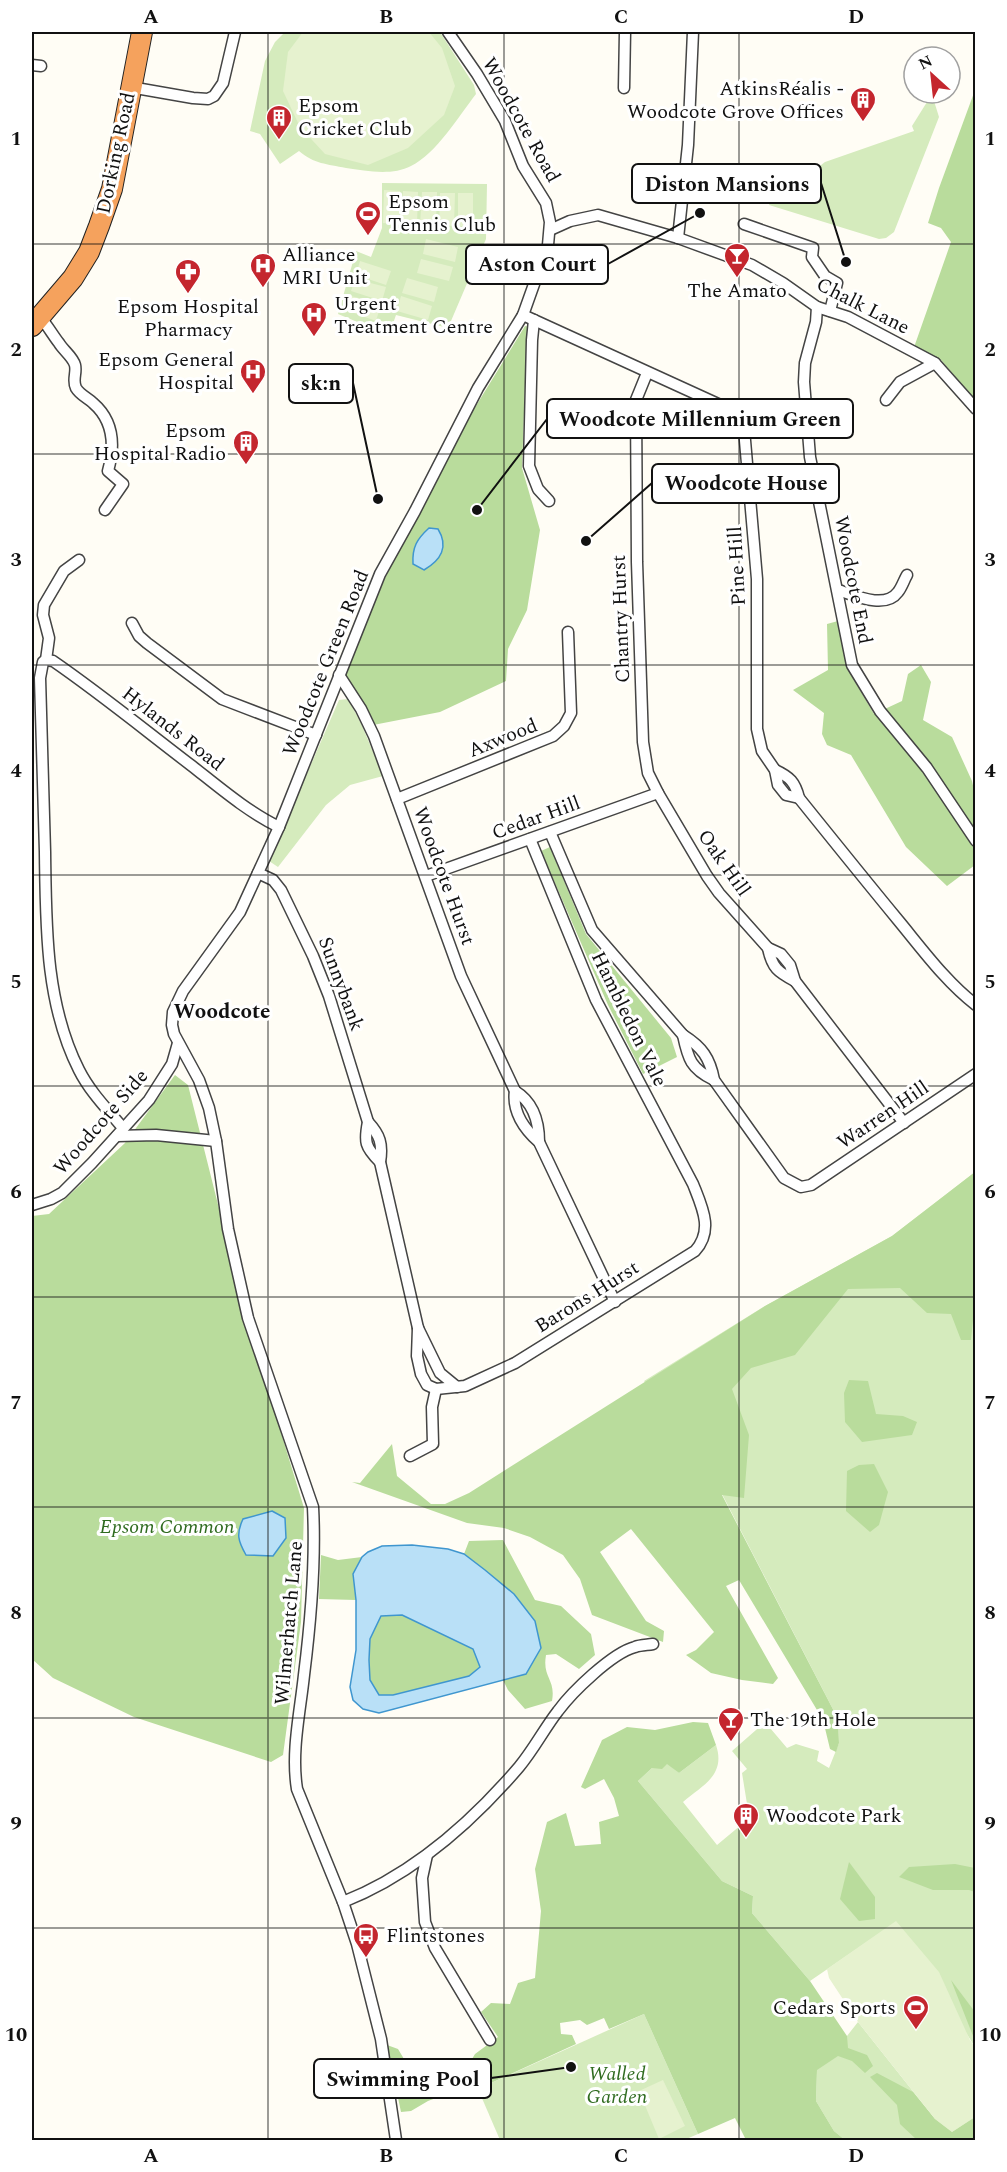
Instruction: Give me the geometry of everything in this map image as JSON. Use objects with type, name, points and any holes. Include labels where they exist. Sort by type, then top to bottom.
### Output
[{"type":"highway","name":"Dorking Road","points":[[36,321],[73,278],[92,244],[112,189],[142,32]]},
{"type":"street","points":[[130,87],[194,98],[208,99],[214,96],[224,83],[235,32]]},
{"type":"street","name":"Woodcote Road","points":[[448,32],[505,121],[523,166],[546,203],[550,230]]},
{"type":"street","points":[[624,88],[625,32]]},
{"type":"street","points":[[678,238],[688,145],[693,32]]},
{"type":"street","name":"Chalk Lane","points":[[550,230],[574,220],[598,215],[678,238],[752,265],[817,307],[848,317],[934,363],[975,409]]},
{"type":"street","points":[[744,224],[813,248],[812,257],[825,276],[837,283],[830,311]]},
{"type":"street","name":"Woodcote Green Road","points":[[178,1043],[172,1024],[179,999],[240,912],[279,827],[380,574],[415,512],[478,388],[523,315],[542,263],[550,230]]},
{"type":"street","name":"Woodcote End","points":[[817,307],[816,322],[805,363],[804,382],[810,457],[852,665],[880,711],[927,768],[975,841]]},
{"type":"street","name":"Pine Hill","points":[[523,315],[736,414],[744,429],[757,579],[757,729],[762,751],[775,770],[789,777],[796,786],[798,798],[924,952],[975,1005]]},
{"type":"street","points":[[534,320],[531,352],[529,466],[538,489],[549,501]]},
{"type":"street","points":[[36,321],[51,329],[75,364],[77,390],[98,407],[110,428],[112,452],[108,471],[123,484],[105,510]]},
{"type":"street","points":[[886,400],[900,382],[934,363]]},
{"type":"street","name":"Chantry Hurst","points":[[647,373],[636,400],[637,562],[644,742],[648,773],[658,793]]},
{"type":"street","points":[[79,560],[64,571],[44,605],[43,615],[49,638],[46,660],[41,667],[40,678],[46,907],[50,969],[61,1021],[78,1068],[120,1132],[216,1141]]},
{"type":"street","points":[[838,590],[877,601],[885,600],[898,593],[907,575]]},
{"type":"street","points":[[132,623],[139,636],[147,643],[222,699],[316,735]]},
{"type":"street","name":"Axwood","points":[[397,799],[554,736],[564,726],[571,713],[568,632]]},
{"type":"street","name":"Hylands Road","points":[[46,660],[53,661],[90,687],[264,820],[279,827]]},
{"type":"street","name":"Woodcote Hurst","points":[[339,675],[361,709],[374,736],[462,976],[515,1091],[528,1101],[539,1125],[539,1142],[615,1302]]},
{"type":"street","name":"Cedar Hill","points":[[426,876],[658,793]]},
{"type":"street","name":"Oak Hill","points":[[658,793],[719,893],[768,948],[781,954],[790,964],[795,981],[904,1123]]},
{"type":"street","points":[[550,832],[592,930],[683,1035],[697,1043],[711,1064],[714,1080]]},
{"type":"street","name":"Hambledon Vale","points":[[530,839],[596,1000],[683,1163],[703,1210]]},
{"type":"street","name":"Sunnybank","points":[[258,873],[273,880],[281,890],[313,956],[335,1015],[368,1122],[365,1138],[368,1150],[380,1161],[418,1328],[440,1373],[457,1387]]},
{"type":"street","points":[[683,1035],[687,1057],[698,1072],[714,1080]]},
{"type":"street","name":"Woodcote Side","points":[[32,1205],[62,1193],[149,1100],[172,1064],[178,1043]]},
{"type":"street","name":"Wilmerhatch Lane","points":[[178,1043],[199,1080],[209,1108],[228,1229],[248,1318],[313,1507],[315,1532],[313,1600],[295,1748],[295,1778],[309,1822],[343,1902],[357,1944],[381,2039],[396,2140]]},
{"type":"street","name":"Warren Hill","points":[[714,1080],[784,1178],[801,1187],[811,1185],[975,1074]]},
{"type":"street","name":"Barons Hurst","points":[[457,1387],[465,1386],[515,1363],[695,1251],[702,1242],[705,1232],[706,1221],[703,1210]]},
{"type":"street","name":"Sunnybank","points":[[418,1328],[417,1356],[421,1374],[427,1384],[436,1389]]},
{"type":"street","points":[[410,1456],[433,1444],[432,1407],[436,1389],[457,1387]]},
{"type":"street","points":[[343,1902],[384,1883],[427,1855],[477,1810],[518,1767],[539,1742],[557,1712],[580,1685],[633,1647],[653,1644]]},
{"type":"street","points":[[427,1855],[422,1878],[425,1922],[435,1948],[490,2040]]},
{"type":"green space","points":[[285,32],[440,32],[474,85],[476,94],[438,144],[420,160],[404,169],[379,172],[346,168],[315,161],[299,151],[280,164],[260,134],[250,131],[265,61],[275,42]]},
{"type":"green space","points":[[303,32],[429,32],[442,48],[455,86],[444,115],[408,148],[368,165],[325,154],[300,127],[283,91],[288,52]]},
{"type":"green space","points":[[975,90],[975,400],[941,360],[912,353],[951,242],[941,228],[928,223]]},
{"type":"green space","points":[[925,105],[935,105],[939,117],[894,232],[886,238],[879,239],[769,205],[777,186],[775,165],[794,186],[825,162],[914,131],[912,126]]},
{"type":"green space","points":[[382,183],[487,184],[486,239],[448,328],[396,315],[389,335],[338,314],[356,251],[371,257],[382,228]]},
{"type":"green space","points":[[384,190],[400,191],[399,224],[383,223]]},
{"type":"green space","points":[[403,191],[418,192],[417,224],[401,224]]},
{"type":"green space","points":[[422,192],[437,192],[436,225],[420,225]]},
{"type":"green space","points":[[440,193],[455,193],[454,226],[439,225]]},
{"type":"green space","points":[[458,193],[473,193],[473,226],[458,226]]},
{"type":"green space","points":[[426,239],[458,247],[455,262],[423,254]]},
{"type":"green space","points":[[421,259],[453,267],[449,281],[417,273]]},
{"type":"green space","points":[[360,261],[391,271],[386,285],[356,275]]},
{"type":"green space","points":[[407,278],[438,287],[434,302],[402,293]]},
{"type":"green space","points":[[355,279],[386,287],[382,301],[351,291]]},
{"type":"green space","points":[[351,296],[381,304],[376,321],[346,310]]},
{"type":"green space","points":[[401,296],[432,306],[428,320],[397,311]]},
{"type":"green space","points":[[525,326],[532,327],[526,358],[522,468],[540,530],[527,610],[508,649],[506,681],[440,712],[368,726],[345,674],[391,564],[466,422]]},
{"type":"green space","points":[[838,621],[847,668],[874,714],[902,701],[908,674],[921,665],[931,682],[923,720],[952,737],[972,781],[976,799],[975,865],[947,886],[906,847],[851,755],[827,745],[822,734],[824,713],[793,690],[828,670],[827,624]]},
{"type":"green space","points":[[348,699],[361,723],[383,776],[350,785],[326,805],[278,867],[269,861],[339,700]]},
{"type":"green space","points":[[550,847],[586,934],[671,1038],[677,1057],[643,1074],[608,1005],[541,851]]},
{"type":"green space","name":"Epsom Common","points":[[175,1075],[188,1085],[249,1328],[304,1508],[301,1622],[283,1755],[271,1762],[134,1717],[53,1678],[32,1659],[32,1216],[49,1214],[125,1143]]},
{"type":"green space","points":[[975,1172],[975,2047],[896,1922],[810,1981],[752,1913],[753,1896],[722,1881],[638,1781],[652,1768],[667,1763],[679,1773],[716,1745],[718,1764],[715,1772],[705,1784],[683,1802],[717,1845],[747,1820],[743,1815],[748,1810],[742,1773],[747,1769],[732,1751],[765,1722],[787,1748],[796,1744],[819,1751],[817,1761],[829,1768],[839,1743],[838,1719],[722,1494],[644,1381],[765,1306],[892,1236]]},
{"type":"green space","points":[[975,1172],[976,1316],[973,1320],[971,1340],[961,1340],[951,1314],[927,1313],[900,1288],[848,1289],[795,1355],[751,1368],[732,1389],[749,1435],[744,1498],[722,1495],[838,1719],[839,1743],[836,1752],[830,1749],[823,1720],[739,1580],[726,1586],[778,1678],[773,1684],[711,1673],[686,1655],[696,1650],[714,1632],[631,1529],[600,1552],[646,1621],[664,1631],[663,1642],[592,1615],[580,1579],[563,1555],[530,1537],[504,1528],[467,1523],[352,1482],[360,1483],[392,1444],[397,1476],[431,1504],[445,1504],[469,1493],[765,1306],[892,1236]]},
{"type":"green space","points":[[849,1380],[868,1381],[876,1414],[903,1416],[917,1422],[912,1435],[862,1442],[845,1422],[844,1393]]},
{"type":"green space","points":[[874,1464],[888,1492],[879,1525],[870,1532],[846,1511],[847,1471],[859,1465]]},
{"type":"green space","points":[[503,1540],[535,1600],[561,1606],[591,1634],[595,1655],[579,1669],[556,1654],[546,1655],[545,1663],[552,1688],[552,1701],[525,1709],[508,1690],[503,1680],[526,1674],[514,1594],[464,1554],[469,1541]]},
{"type":"green space","points":[[321,1555],[338,1560],[362,1557],[354,1574],[356,1600],[319,1599]]},
{"type":"green space","points":[[402,1615],[474,1649],[481,1666],[469,1676],[393,1695],[379,1695],[370,1680],[370,1639],[381,1616]]},
{"type":"green space","points":[[693,1722],[708,1723],[716,1745],[679,1773],[667,1764],[662,1769],[652,1768],[638,1781],[722,1881],[753,1896],[752,1913],[810,1981],[847,2036],[848,2048],[867,2055],[873,2066],[865,2073],[852,2061],[838,2056],[817,2070],[816,2101],[834,2131],[845,2140],[746,2140],[735,2118],[698,2134],[644,2014],[609,2029],[604,2018],[587,2025],[580,2020],[560,2023],[561,2034],[572,2035],[576,2044],[478,2089],[452,2096],[441,2096],[411,2111],[401,2112],[387,2045],[398,2049],[416,2079],[437,2086],[463,2074],[475,2054],[498,2037],[481,2012],[491,2003],[510,2004],[518,1983],[535,1978],[541,1911],[535,1869],[547,1822],[566,1813],[575,1846],[601,1844],[599,1822],[619,1816],[614,1798],[604,1779],[585,1789],[581,1787],[602,1740],[627,1727],[655,1730]]},
{"type":"green space","points":[[849,1862],[875,1897],[875,1919],[859,1921],[840,1899]]},
{"type":"green space","points":[[955,1864],[975,1868],[975,1892],[933,1890],[899,1877],[909,1867]]},
{"type":"green space","name":"Cedars Sports","points":[[896,1921],[939,1972],[975,2047],[975,2117],[952,2132],[935,2119],[858,2022],[829,1978],[827,1969]]},
{"type":"green space","points":[[951,1980],[975,2012],[975,2041]]},
{"type":"green space","name":"Walled Garden","points":[[644,2014],[698,2134],[684,2140],[500,2140],[478,2089]]},
{"type":"green space","points":[[858,2022],[935,2119],[975,2117],[975,2140],[845,2140],[834,2131],[816,2101],[817,2069],[847,2048],[847,2036]]},
{"type":"green space","points":[[877,2073],[913,2092],[935,2119],[952,2132],[975,2117],[975,2140],[917,2140],[900,2124],[897,2105],[870,2077]]},
{"type":"green space","points":[[663,2080],[685,2126],[659,2139],[639,2091]]},
{"type":"water","points":[[429,528],[438,529],[443,547],[435,562],[424,570],[413,564],[413,553],[418,540]]},
{"type":"water","points":[[272,1511],[285,1518],[286,1538],[273,1556],[246,1555],[239,1537],[243,1519]]},
{"type":"water","points":[[412,1545],[448,1549],[464,1554],[514,1594],[535,1621],[541,1648],[526,1674],[379,1713],[363,1709],[353,1700],[350,1687],[356,1650],[356,1600],[353,1574],[362,1557],[382,1546]],"holes":[[[402,1615],[473,1649],[480,1667],[469,1676],[393,1695],[379,1695],[370,1680],[370,1639],[381,1616]]]},
{"type":"place","name":"AtkinsRéalis - Woodcote Grove Offices","points":[[863,123]]},
{"type":"place","name":"Epsom Cricket Club","points":[[279,141]]},
{"type":"place","name":"Aston Court","points":[[700,213]]},
{"type":"place","name":"Epsom Tennis Club","points":[[368,237]]},
{"type":"place","name":"Diston Mansions","points":[[846,262]]},
{"type":"place","name":"The Amato","points":[[737,279]]},
{"type":"place","name":"Alliance MRI Unit","points":[[263,289]]},
{"type":"place","name":"Epsom Hospital Pharmacy","points":[[188,295]]},
{"type":"place","name":"Urgent Treatment Centre","points":[[314,338]]},
{"type":"place","name":"Epsom General Hospital","points":[[253,395]]},
{"type":"place","name":"Epsom Hospital Radio","points":[[246,466]]},
{"type":"place","name":"sk:n","points":[[378,499]]},
{"type":"place","name":"Woodcote Millennium Green","points":[[477,510]]},
{"type":"place","name":"Woodcote House","points":[[586,541]]},
{"type":"place","name":"The 19th Hole","points":[[731,1743]]},
{"type":"place","name":"Woodcote Park","points":[[746,1839]]},
{"type":"place","name":"Flintstones","points":[[366,1959]]},
{"type":"place","name":"Cedars Sports","points":[[916,2031]]},
{"type":"place","name":"Swimming Pool","points":[[571,2067]]},
{"type":"district","name":"Woodcote","points":[[222,1012]]}]
